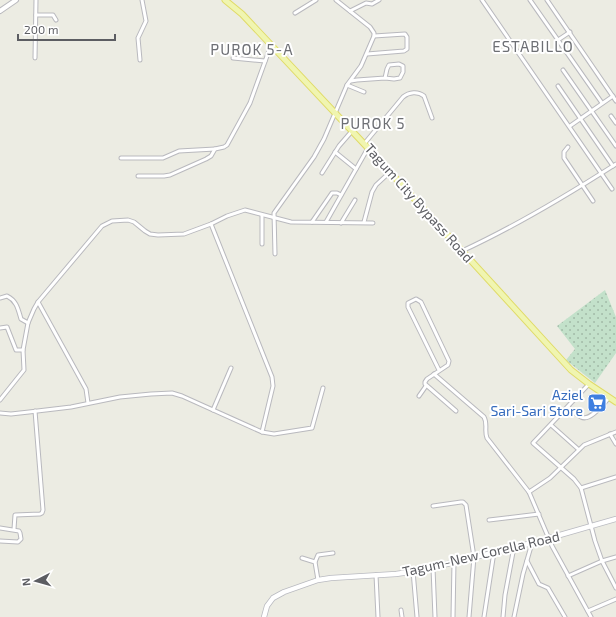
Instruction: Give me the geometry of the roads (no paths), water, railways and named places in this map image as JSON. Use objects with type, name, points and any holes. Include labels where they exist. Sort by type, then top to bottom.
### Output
[{"type":"main road","name":"Tagum City Bypass Road","points":[[226,0],[239,10],[368,148],[564,362],[589,384],[616,402]]},
{"type":"main road","name":"Tagum-New Corella Road","points":[[264,617],[267,606],[273,598],[284,592],[318,580],[413,572],[433,568],[616,520]]},
{"type":"street","points":[[0,11],[16,0]]},
{"type":"street","points":[[35,58],[36,0]]},
{"type":"street","points":[[140,60],[138,38],[146,21],[142,0]]},
{"type":"street","points":[[295,13],[316,0]]},
{"type":"street","points":[[275,254],[273,218],[275,211],[314,156],[324,139],[347,85],[361,66],[374,36],[374,32],[370,27],[336,0]]},
{"type":"street","points":[[350,11],[365,4],[372,4],[379,0]]},
{"type":"street","points":[[482,0],[612,188]]},
{"type":"street","points":[[530,0],[602,103]]},
{"type":"street","points":[[548,0],[616,101]]},
{"type":"street","points":[[36,15],[53,15],[56,20]]},
{"type":"street","points":[[558,40],[570,32]]},
{"type":"street","points":[[367,54],[404,51],[408,49],[408,41],[405,34],[374,36]]},
{"type":"street","points":[[121,158],[163,158],[179,151],[216,149],[227,145],[250,103],[271,45]]},
{"type":"street","points":[[233,58],[265,61]]},
{"type":"street","points":[[351,81],[400,78],[403,72],[403,66],[399,64],[389,65],[385,78]]},
{"type":"street","points":[[563,70],[616,146]]},
{"type":"street","points":[[347,85],[364,92]]},
{"type":"street","points":[[462,251],[496,235],[614,165],[558,86]]},
{"type":"street","points":[[364,144],[403,97],[409,94],[417,92],[424,96],[432,118]]},
{"type":"street","points":[[570,126],[613,96]]},
{"type":"street","points":[[611,116],[616,123]]},
{"type":"street","points":[[322,173],[335,152],[352,131]]},
{"type":"street","points":[[568,147],[564,152],[564,158],[592,201]]},
{"type":"street","points":[[326,222],[368,148]]},
{"type":"street","points":[[138,176],[170,175],[206,159],[211,156],[216,149]]},
{"type":"street","points":[[335,152],[356,169]]},
{"type":"street","points":[[364,222],[372,192],[376,185],[390,172]]},
{"type":"street","points":[[312,222],[332,193],[341,195]]},
{"type":"street","points":[[341,223],[355,200]]},
{"type":"street","points":[[0,400],[24,372],[23,350],[28,323],[38,302],[106,223],[118,220],[128,220],[134,222],[150,234],[184,234],[245,210],[262,216],[291,222],[373,223]]},
{"type":"street","points":[[262,216],[262,244]]},
{"type":"street","points":[[211,224],[272,377],[273,386],[262,432]]},
{"type":"street","points":[[0,298],[7,296],[14,299],[21,319],[28,323]]},
{"type":"street","points":[[419,396],[426,386],[425,382],[449,363],[421,302],[416,299],[408,304],[408,307],[440,370]]},
{"type":"street","points":[[38,302],[86,389],[88,404]]},
{"type":"street","points":[[0,328],[7,327],[16,350],[23,350]]},
{"type":"street","points":[[213,410],[231,368]]},
{"type":"street","points":[[434,374],[484,417],[486,422],[486,435],[490,442],[521,479],[529,492],[548,538],[589,614]]},
{"type":"street","points":[[589,384],[533,443],[574,479],[581,488],[602,561],[616,588]]},
{"type":"street","points":[[426,386],[456,411]]},
{"type":"street","points":[[0,413],[11,414],[35,412],[88,404],[120,397],[172,393],[182,396],[262,432],[274,434],[312,428],[323,388]]},
{"type":"street","points":[[568,407],[581,418],[585,418],[594,413],[609,398]]},
{"type":"street","points":[[14,529],[14,516],[40,514],[43,510],[35,412]]},
{"type":"street","points":[[551,424],[578,449]]},
{"type":"street","points":[[529,492],[550,478],[578,449],[589,442],[616,432]]},
{"type":"street","points":[[610,434],[616,444]]},
{"type":"street","points":[[581,488],[616,477]]},
{"type":"street","points":[[433,506],[461,502],[465,503],[467,508],[474,557],[468,617]]},
{"type":"street","points":[[489,520],[539,514]]},
{"type":"street","points":[[0,528],[14,529],[20,532],[20,540],[18,542],[0,542]]},
{"type":"street","points":[[514,617],[532,543]]},
{"type":"street","points":[[503,617],[505,595],[514,547]]},
{"type":"street","points":[[484,617],[494,552]]},
{"type":"street","points":[[318,580],[315,562],[318,555],[333,553]]},
{"type":"street","points":[[568,576],[602,561],[616,557]]},
{"type":"street","points":[[302,558],[315,562]]},
{"type":"street","points":[[527,560],[537,581],[541,585],[548,588],[565,617]]},
{"type":"street","points":[[453,617],[454,562]]},
{"type":"street","points":[[433,568],[435,617]]},
{"type":"street","points":[[413,572],[417,617]]},
{"type":"street","points":[[376,575],[378,617]]},
{"type":"street","points":[[611,579],[616,578]]},
{"type":"street","points":[[585,617],[616,599]]},
{"type":"street","points":[[401,610],[402,617]]},
{"type":"place","name":"Aziel Sari-Sari Store","points":[[597,403]]},
{"type":"district","name":"ESTABILLO","points":[[533,47]]},
{"type":"district","name":"PUROK 5-A","points":[[252,50]]},
{"type":"district","name":"PUROK 5","points":[[373,124]]}]
